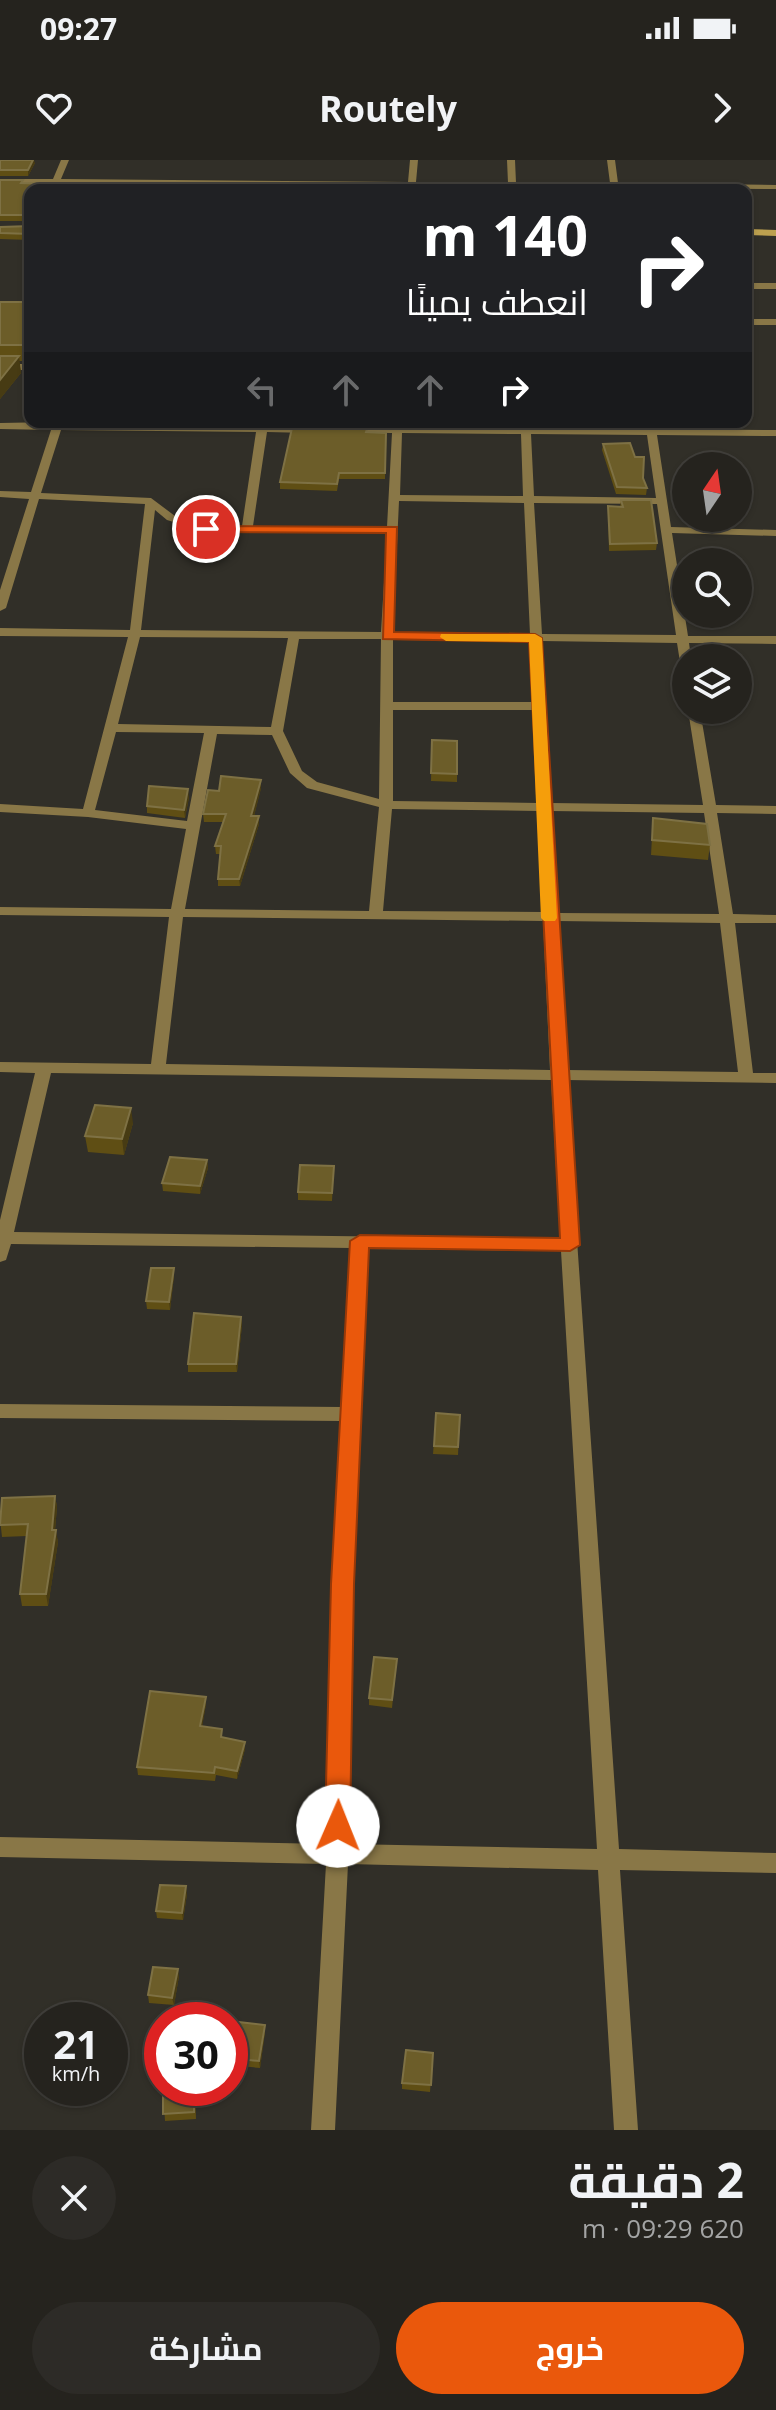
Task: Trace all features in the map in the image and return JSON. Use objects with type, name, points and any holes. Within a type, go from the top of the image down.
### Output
[{"type":"main road","points":[[752,232],[776,233]]},
{"type":"street","points":[[56,182],[65,160]]},
{"type":"street","points":[[412,184],[414,160]]},
{"type":"street","points":[[511,160],[512,184]]},
{"type":"street","points":[[611,160],[614,184]]},
{"type":"street","points":[[0,181],[92,184]]},
{"type":"street","points":[[752,188],[776,187]]},
{"type":"street","points":[[752,286],[776,286]]},
{"type":"street","points":[[752,322],[776,322]]},
{"type":"street","points":[[0,367],[24,367]]},
{"type":"street","points":[[0,426],[24,425]]},
{"type":"street","points":[[0,608],[56,428]]},
{"type":"street","points":[[247,531],[262,428]]},
{"type":"street","points":[[292,428],[322,430]]},
{"type":"street","points":[[337,430],[368,428]]},
{"type":"street","points":[[376,914],[386,805],[389,706],[387,636],[398,428]]},
{"type":"street","points":[[526,428],[558,1073],[626,2130]]},
{"type":"street","points":[[650,428],[683,644]]},
{"type":"street","points":[[743,428],[776,433]]},
{"type":"street","points":[[0,494],[151,501],[171,518],[206,529],[392,530]]},
{"type":"street","points":[[393,498],[663,501]]},
{"type":"street","points":[[88,813],[135,634],[151,501]]},
{"type":"street","points":[[667,530],[776,533]]},
{"type":"street","points":[[0,632],[776,640]]},
{"type":"street","points":[[294,636],[277,731],[296,773],[312,785],[386,805],[776,810]]},
{"type":"street","points":[[389,706],[539,706]]},
{"type":"street","points":[[696,724],[727,918],[746,1077]]},
{"type":"street","points":[[112,728],[277,731]]},
{"type":"street","points":[[158,1068],[177,912],[211,730]]},
{"type":"street","points":[[0,808],[88,813],[194,826]]},
{"type":"street","points":[[0,911],[776,919]]},
{"type":"street","points":[[0,1067],[776,1078]]},
{"type":"street","points":[[0,1256],[44,1068]]},
{"type":"street","points":[[2,1238],[570,1245]]},
{"type":"street","points":[[323,2130],[337,1856],[342,1584],[360,1241]]},
{"type":"street","points":[[0,1411],[351,1414]]},
{"type":"street","points":[[0,1847],[776,1863]]},
{"type":"building","points":[[0,160],[33,160],[28,170],[0,170]]},
{"type":"building","points":[[0,180],[52,184],[24,184],[24,215],[0,215]]},
{"type":"building","points":[[24,226],[24,234],[0,233],[0,227]]},
{"type":"building","points":[[0,302],[24,302],[24,345],[0,345]]},
{"type":"building","points":[[0,356],[19,356],[0,380]]},
{"type":"building","points":[[292,428],[367,429],[366,432],[386,433],[385,473],[339,473],[337,484],[280,482]]},
{"type":"building","points":[[630,443],[635,457],[644,457],[643,478],[647,488],[617,487],[603,444]]},
{"type":"building","points":[[621,500],[651,500],[657,543],[610,544],[608,506],[623,507]]},
{"type":"building","points":[[432,740],[457,741],[457,774],[431,773]]},
{"type":"building","points":[[221,776],[261,780],[251,816],[259,816],[239,879],[218,879],[221,846],[215,846],[226,814],[203,814],[208,790],[219,791]]},
{"type":"building","points":[[149,786],[188,789],[184,810],[147,806]]},
{"type":"building","points":[[653,818],[707,824],[710,845],[652,840]]},
{"type":"building","points":[[95,1105],[131,1108],[122,1139],[85,1136]]},
{"type":"building","points":[[170,1157],[207,1160],[200,1186],[162,1183]]},
{"type":"building","points":[[300,1165],[334,1166],[332,1193],[298,1192]]},
{"type":"building","points":[[151,1268],[174,1268],[169,1302],[146,1301]]},
{"type":"building","points":[[194,1313],[241,1317],[236,1364],[188,1364]]},
{"type":"building","points":[[436,1413],[460,1415],[458,1447],[434,1446]]},
{"type":"building","points":[[55,1496],[52,1530],[56,1530],[46,1594],[20,1594],[28,1524],[0,1525],[2,1498]]},
{"type":"building","points":[[374,1657],[397,1659],[392,1700],[369,1698]]},
{"type":"building","points":[[150,1691],[206,1697],[200,1726],[222,1729],[221,1737],[245,1742],[237,1771],[215,1767],[214,1773],[137,1767]]},
{"type":"building","points":[[160,1885],[186,1886],[182,1913],[156,1911]]},
{"type":"building","points":[[153,1967],[178,1969],[172,1998],[148,1995]]},
{"type":"building","points":[[248,2023],[265,2025],[259,2061],[248,2060]]},
{"type":"building","points":[[406,2050],[433,2053],[431,2085],[402,2083]]},
{"type":"building","points":[[163,2106],[194,2106],[194,2112],[163,2114]]},
{"type":"slow traffic","points":[[446,637],[535,638],[549,918]]},
{"type":"route","points":[[206,529],[392,530],[387,636],[535,638],[570,1245],[360,1241],[342,1584],[338,1826]]}]
